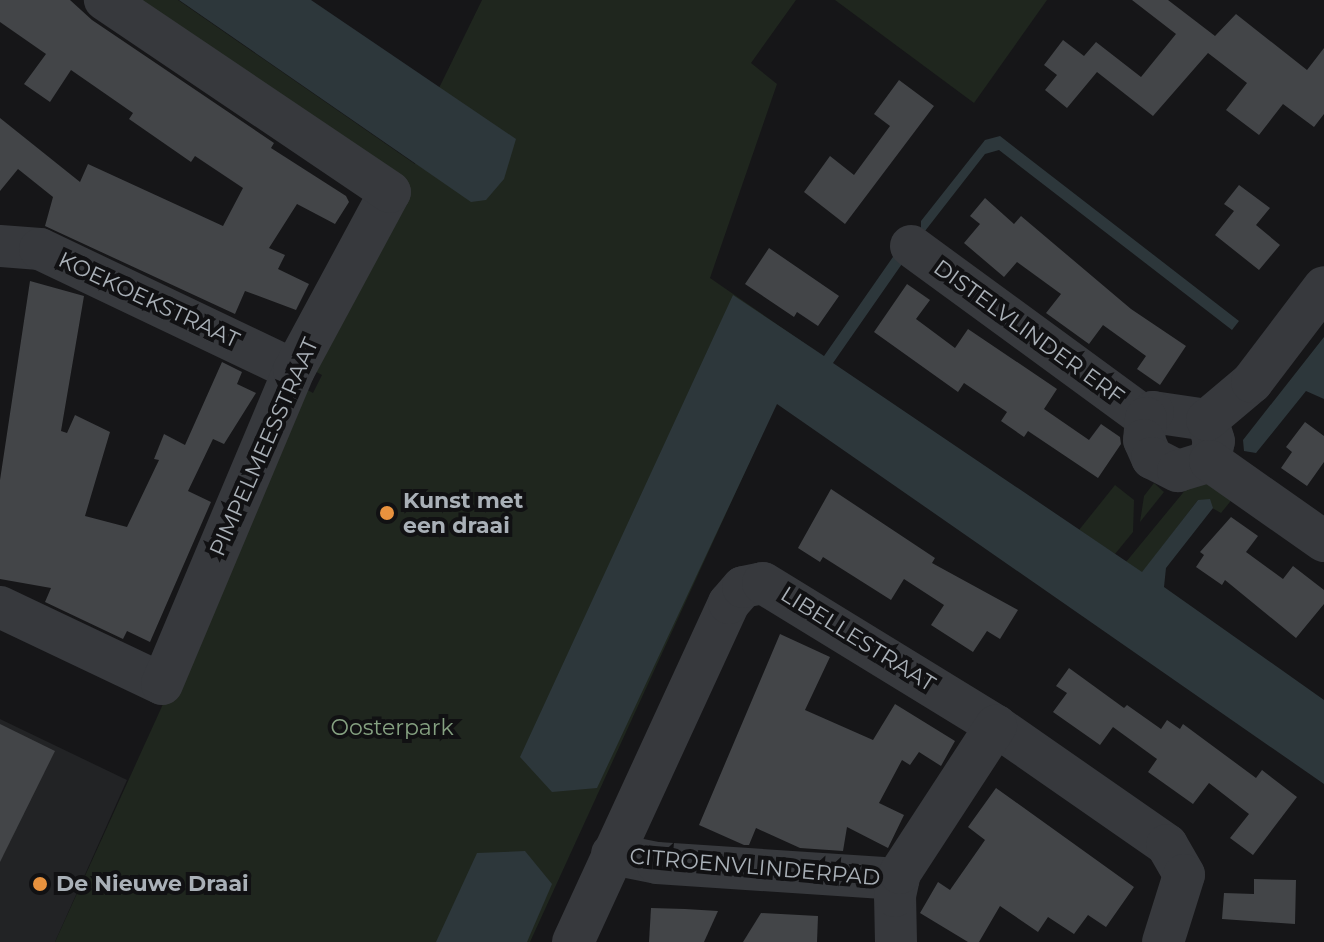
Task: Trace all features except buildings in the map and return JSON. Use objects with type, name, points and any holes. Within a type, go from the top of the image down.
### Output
[{"type":"street","name":"PIMPELMEESSTRAAT","points":[[0,607],[162,684],[294,370],[390,192],[105,0]]},
{"type":"street","name":"KOEKOEKSTRAAT","points":[[0,246],[40,249],[294,370]]},
{"type":"street","name":"DISTELVLINDER ERF","points":[[911,246],[1146,418]]},
{"type":"street","points":[[1186,476],[1214,441],[1207,420],[1252,382],[1324,287]]},
{"type":"street","name":"DISTELVLINDER ERF","points":[[1146,418],[1162,411],[1207,420]]},
{"type":"street","name":"DISTELVLINDER ERF","points":[[1146,418],[1144,440],[1160,467],[1186,476],[1324,541]]},
{"type":"street","name":"LIBELLESTRAAT","points":[[573,942],[729,603],[752,583],[773,585],[996,726],[1156,836],[1178,858],[1182,892],[1163,942]]},
{"type":"street","points":[[896,942],[898,879],[996,726]]},
{"type":"street","name":"CITROENVLINDERPAD","points":[[612,854],[657,863],[898,879]]},
{"type":"shaded area","points":[[179,0],[311,0],[516,139],[504,179],[486,200],[471,202]]},
{"type":"shaded area","points":[[1000,136],[1239,321],[1232,330],[999,150],[985,154],[925,231],[921,228],[921,221],[985,140]]},
{"type":"shaded area","points":[[895,254],[904,261],[833,363],[1142,572],[1198,500],[1210,499],[1213,508],[1166,568],[1164,587],[1324,700],[1324,784],[777,404],[597,788],[552,792],[520,757],[733,295],[824,356]]},
{"type":"shaded area","points":[[1324,337],[1324,399],[1306,391],[1256,453],[1244,451],[1243,440]]},
{"type":"shaded area","name":"De Nieuwe Draai","points":[[0,719],[127,780],[55,942],[0,942]]},
{"type":"shaded area","points":[[525,851],[552,884],[527,942],[436,942],[477,853]]},
{"type":"green space","name":"Oosterpark","points":[[134,0],[178,0],[415,164],[439,88],[482,0],[796,0],[751,63],[777,84],[710,278],[804,343],[530,942],[55,942],[306,389],[313,393],[322,375],[313,370],[404,186]]},
{"type":"green space","points":[[835,0],[1047,0],[974,103]]},
{"type":"green space","points":[[1196,477],[1238,492],[1221,513],[1198,500],[1142,573],[1126,562]]},
{"type":"green space","points":[[1154,483],[1164,492],[1140,522],[1144,496]]},
{"type":"green space","points":[[1115,485],[1134,500],[1133,532],[1115,554],[1079,530]]},
{"type":"place","name":"Kunst met een draai","points":[[387,513]]},
{"type":"place","name":"De Nieuwe Draai","points":[[40,884]]}]
